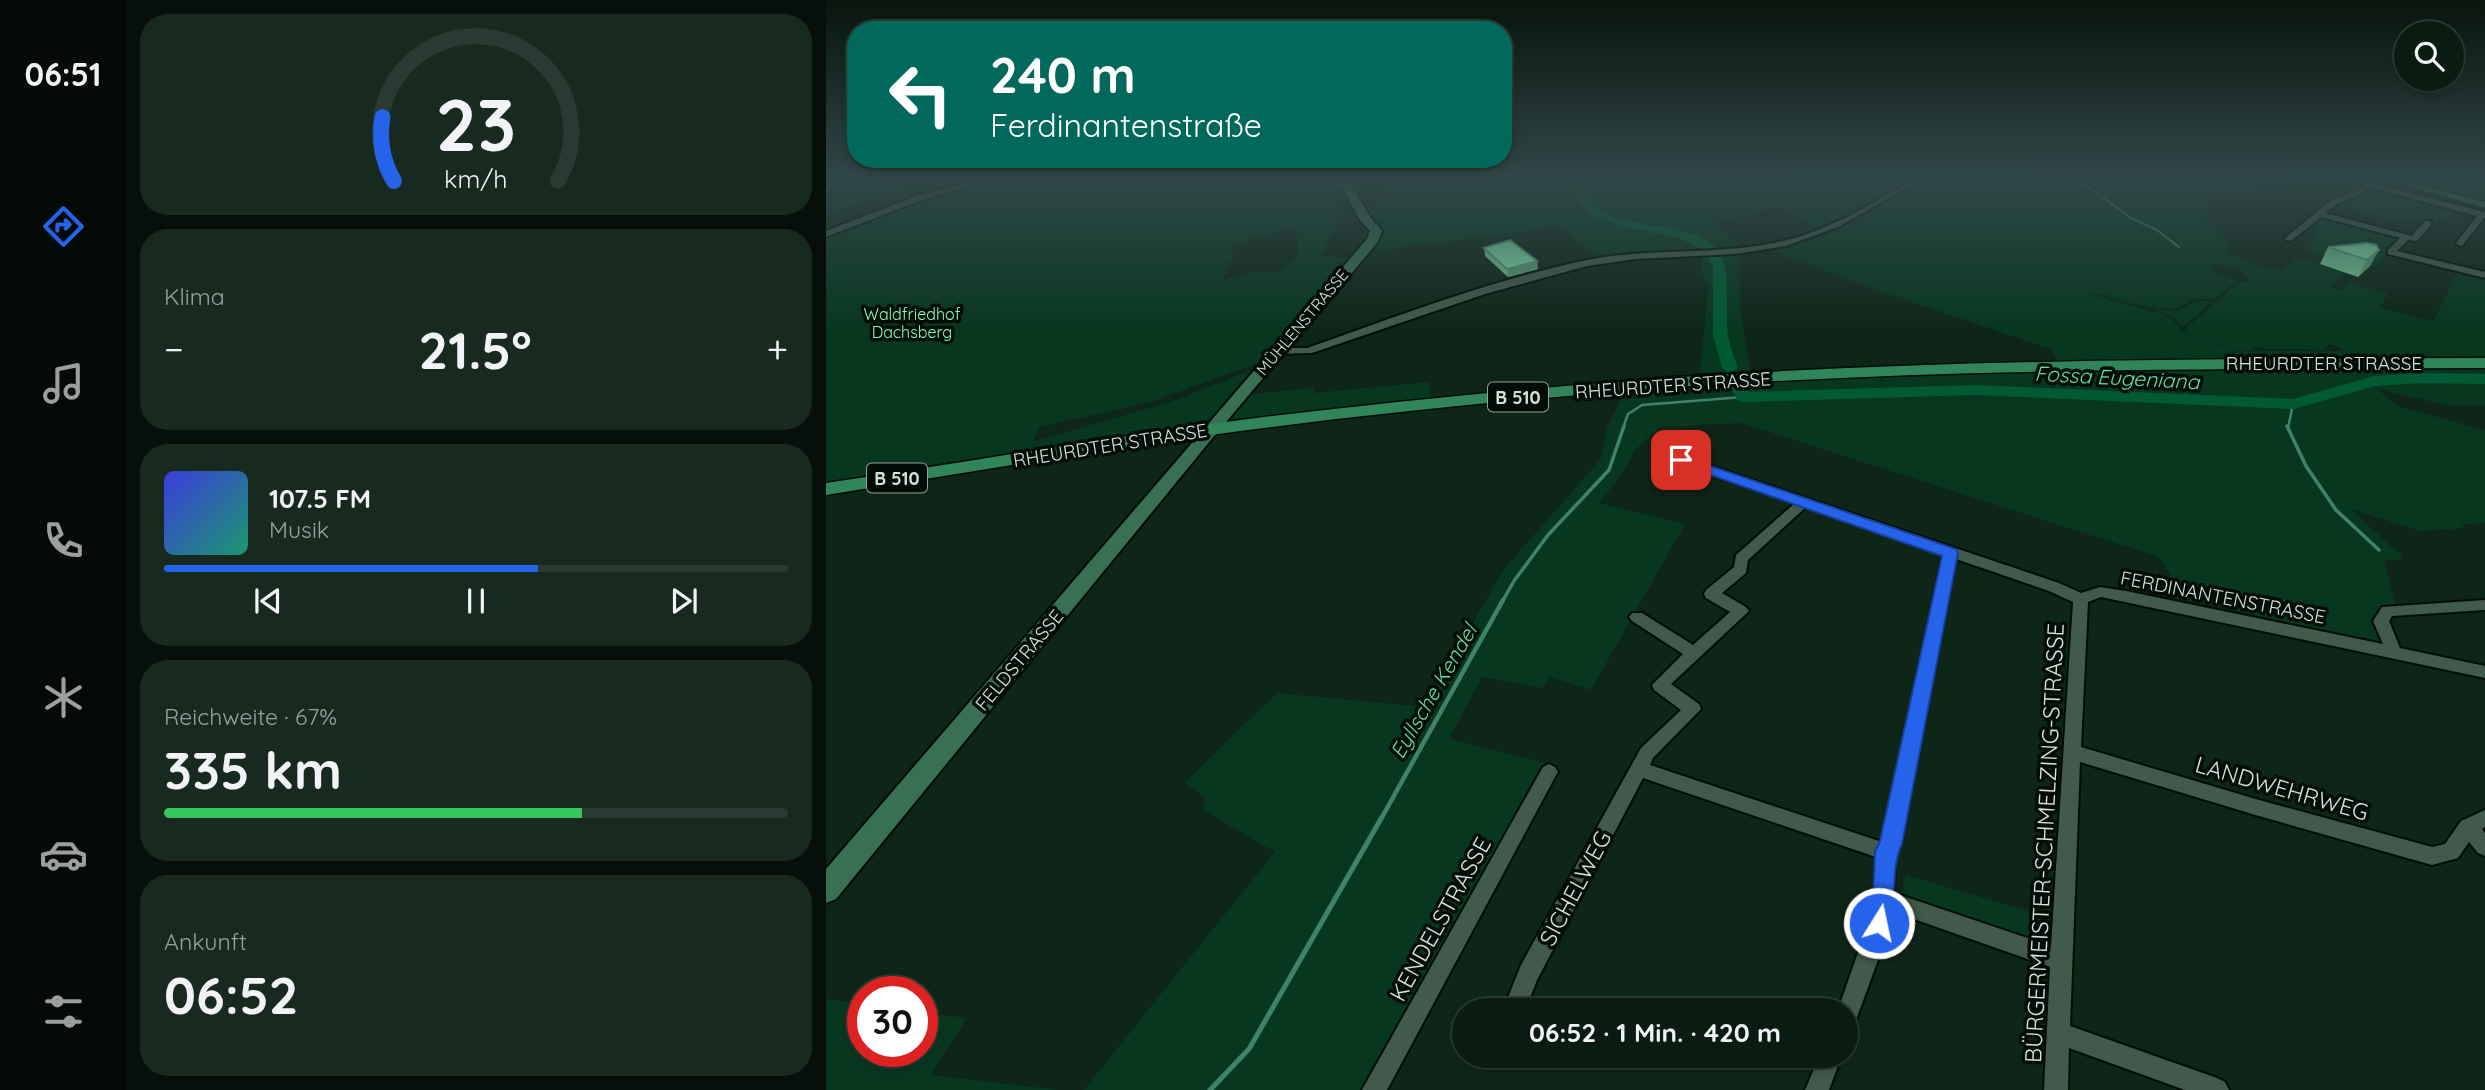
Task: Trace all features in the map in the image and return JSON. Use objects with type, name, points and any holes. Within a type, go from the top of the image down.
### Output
[{"type":"main road","name":"RHEURDTER STRASSE","points":[[826,489],[1212,430],[1378,410],[1631,386],[1871,372],[2138,364],[2485,363]]},
{"type":"street","name":"MÜHLENSTRASSE","points":[[1212,430],[1376,236],[1374,228]]},
{"type":"street","points":[[1277,351],[1308,351],[1507,285],[1590,262],[1744,250],[1795,241],[1827,228]]},
{"type":"street","points":[[2288,239],[2302,228]]},
{"type":"street","points":[[2371,228],[2414,239],[2424,228]]},
{"type":"street","points":[[2460,243],[2472,228]]},
{"type":"street","points":[[2406,237],[2392,252],[2485,275]]},
{"type":"street","name":"FELDSTRASSE","points":[[826,890],[1212,430]]},
{"type":"street","points":[[1681,460],[2054,587],[2081,599]]},
{"type":"street","points":[[1637,617],[1695,654],[1741,611],[1711,594],[1741,569],[1741,558],[1802,503]]},
{"type":"street","points":[[1853,998],[1873,947],[1884,899],[1886,852],[1891,844],[1950,553]]},
{"type":"street","name":"FERDINANTENSTRASSE","points":[[2081,599],[2100,593],[2126,596],[2485,672]]},
{"type":"street","name":"BÜRGERMEISTER-SCHMELZING-STRASSE","points":[[2056,1090],[2060,960],[2081,599]]},
{"type":"street","points":[[2394,652],[2381,621],[2388,611],[2485,604]]},
{"type":"street","name":"SICHELWEG","points":[[1519,998],[1528,974],[1647,753],[1693,709],[1660,685],[1695,654]]},
{"type":"street","name":"LANDWEHRWEG","points":[[2072,752],[2432,856],[2451,852],[2468,827],[2485,818]]},
{"type":"street","points":[[1639,769],[1886,852]]},
{"type":"street","name":"KENDELSTRASSE","points":[[1374,1090],[1549,772]]},
{"type":"street","points":[[2468,827],[2485,847]]},
{"type":"street","points":[[1884,899],[2060,960]]},
{"type":"street","points":[[2058,1033],[2217,1090]]},
{"type":"street","points":[[1817,1090],[1826,1068]]},
{"type":"green space","name":"Waldfriedhof Dachsberg","points":[[845,228],[1334,228],[1320,257],[1349,257],[1261,362],[1150,402],[1040,427],[1032,442],[1171,402],[1257,368],[1240,395],[1314,388],[1313,393],[1429,382],[1431,400],[826,485],[826,235]],"holes":[[[1290,228],[1298,238],[1298,258],[1274,273],[1248,273],[1223,280],[1233,255],[1231,245]]]},
{"type":"green space","points":[[1554,228],[1364,252],[1378,242],[1380,229]]},
{"type":"green space","points":[[1562,228],[1721,228],[1744,250],[1739,250],[1740,304],[1751,378],[2062,366],[2051,349],[1878,291],[1779,253],[1779,245],[1820,231],[1815,228],[2217,228],[2228,254],[2262,267],[2282,271],[2295,260],[2303,259],[2346,271],[2331,287],[2347,291],[2343,288],[2349,282],[2388,294],[2380,307],[2433,322],[2460,266],[2485,272],[2485,356],[2242,356],[2255,369],[2485,369],[2485,406],[2450,406],[2377,389],[2400,407],[2485,430],[2485,523],[2461,524],[2465,528],[2420,531],[2350,509],[2403,557],[2400,560],[2384,560],[2395,609],[2383,623],[2394,652],[2183,596],[2159,557],[1741,423],[1659,427],[1634,451],[1624,472],[1599,503],[1685,524],[1591,690],[1550,677],[1542,688],[1482,677],[1449,739],[1549,764],[1366,1090],[1084,1090],[1275,852],[1203,810],[1206,798],[1184,783],[1277,693],[1424,707],[1504,569],[1601,459],[1607,428],[1628,386],[1702,387],[1746,379],[1700,376],[1708,286],[1702,273],[1702,253],[1603,260]],"holes":[[[2210,263],[2238,268],[2250,278],[2239,282],[2184,330],[2186,333],[2236,350],[2251,350],[2255,346],[2265,349],[2323,350],[2329,344],[2348,351],[2237,351],[2184,333],[2173,320],[2161,314],[2089,294],[2107,295],[2116,300],[2149,307],[2175,309],[2195,299],[2215,299],[2236,281],[2213,271]]]},
{"type":"green space","points":[[2316,228],[2359,228],[2400,239],[2394,247],[2387,248],[2389,251],[2377,266],[2349,265],[2309,251]]},
{"type":"green space","points":[[2197,301],[2213,301],[2184,326],[2152,309],[2178,311]]},
{"type":"green space","points":[[1906,875],[2042,915],[2040,942],[1899,899]]},
{"type":"green space","points":[[826,999],[847,1002],[847,1067],[935,1067],[930,1075],[1059,1090],[826,1090]]},
{"type":"green space","points":[[938,1014],[967,1018],[938,1063]]},
{"type":"building","points":[[1510,240],[1537,261],[1507,269],[1484,248]]},
{"type":"building","points":[[2367,243],[2376,245],[2379,250],[2367,260],[2328,247]]},
{"type":"waterway","points":[[1644,228],[1679,234],[1695,239],[1709,248]]},
{"type":"waterway","points":[[2152,228],[2179,247]]},
{"type":"waterway","points":[[1714,255],[1719,268],[1720,334],[1730,368]]},
{"type":"waterway","name":"Fossa Eugeniana","points":[[1743,397],[1975,390],[2293,404],[2375,381],[2422,378],[2485,379]]},
{"type":"waterway","points":[[1739,387],[1743,397]]},
{"type":"waterway","name":"Eyllsche Kendel","points":[[1623,428],[1628,414],[1642,405],[1743,397]]},
{"type":"waterway","points":[[2288,428],[2293,404]]},
{"type":"waterway","name":"Eyllsche Kendel","points":[[1502,602],[1548,535],[1609,470],[1624,426]]},
{"type":"waterway","points":[[2287,426],[2306,466],[2336,510],[2379,550]]},
{"type":"waterway","name":"Eyllsche Kendel","points":[[1381,819],[1503,600]]},
{"type":"waterway","name":"Eyllsche Kendel","points":[[1210,1090],[1249,1049],[1382,817]]},
{"type":"route","points":[[1681,460],[1950,553],[1891,844],[1886,852],[1884,899],[1879,923]]}]
